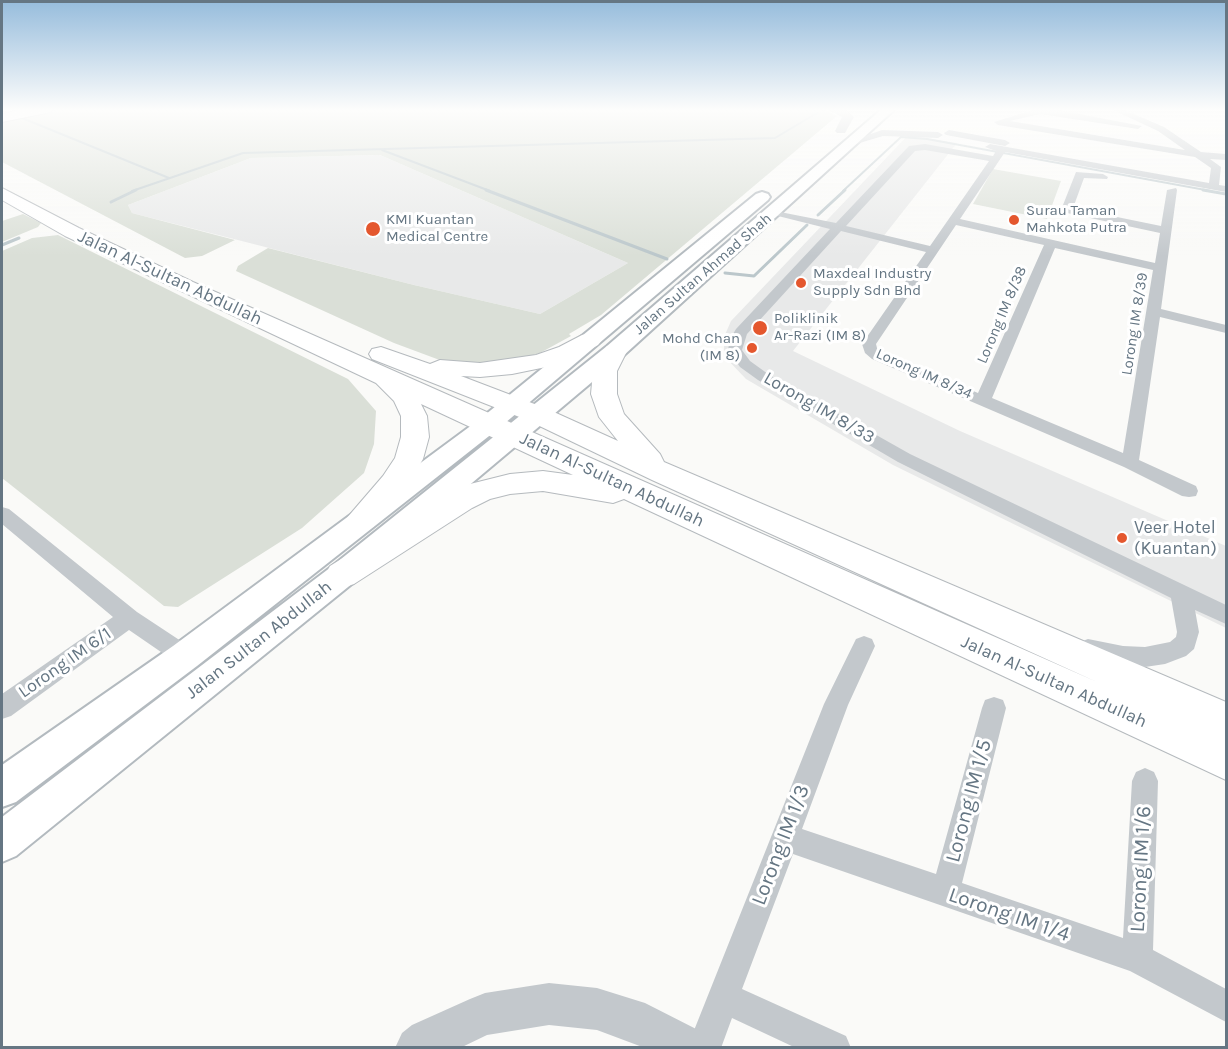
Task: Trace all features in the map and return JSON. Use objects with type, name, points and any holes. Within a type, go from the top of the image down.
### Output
[{"type":"main road","name":"Jalan Sultan Ahmad Shah","points":[[513,419],[590,340],[820,158]]},
{"type":"main road","name":"Jalan Sultan Ahmad Shah","points":[[513,419],[615,351],[774,212],[827,158]]},
{"type":"main road","name":"Jalan Al-Sultan Abdullah","points":[[2,173],[88,222],[381,365],[513,419],[740,540],[1227,760]]},
{"type":"main road","name":"Jalan Al-Sultan Abdullah","points":[[2,193],[72,232],[381,365],[513,419],[662,473],[1227,721]]},
{"type":"main road","points":[[381,365],[480,370],[512,367],[542,361],[568,352],[590,340]]},
{"type":"main road","points":[[615,351],[605,371],[604,394],[612,417],[630,441],[662,473]]},
{"type":"main road","points":[[362,519],[394,483],[409,459],[415,436],[414,416],[405,398],[391,383],[381,365]]},
{"type":"main road","name":"Jalan Sultan Abdullah","points":[[2,788],[185,656],[362,519],[513,419]]},
{"type":"main road","name":"Jalan Sultan Abdullah","points":[[2,842],[342,575],[513,419]]},
{"type":"main road","points":[[342,575],[461,500],[482,491],[510,484],[543,481],[623,494],[740,540]]},
{"type":"main road","points":[[2,855],[31,826],[122,749]]},
{"type":"street","name":"Lorong IM 8/33","points":[[903,158],[737,339],[735,350],[745,364],[763,377],[904,458],[1227,615]]},
{"type":"street","name":"Lorong IM 8/34","points":[[995,158],[869,344],[870,350],[877,356],[1189,490]]},
{"type":"street","points":[[1028,158],[1215,183],[1227,182]]},
{"type":"street","points":[[1082,158],[1215,183],[1227,189]]},
{"type":"street","points":[[1204,158],[1216,167],[1215,183]]},
{"type":"street","points":[[1166,231],[1067,210],[1080,174],[1227,201]]},
{"type":"street","name":"Lorong IM 8/39","points":[[1130,463],[1172,190]]},
{"type":"street","points":[[774,212],[933,250]]},
{"type":"street","points":[[952,221],[1160,268]]},
{"type":"street","name":"Lorong IM 8/38","points":[[983,400],[1051,243]]},
{"type":"street","points":[[1154,311],[1227,329]]},
{"type":"street","name":"Lorong IM 6/1","points":[[2,514],[125,614],[185,656]]},
{"type":"street","points":[[1039,638],[1123,656],[1145,657],[1165,654],[1178,649],[1186,642],[1188,632],[1181,594]]},
{"type":"street","name":"Lorong IM 6/1","points":[[2,693],[125,614]]},
{"type":"street","name":"Lorong IM 6/1","points":[[2,708],[125,614]]},
{"type":"street","name":"Lorong IM 1/3","points":[[704,1047],[836,704],[864,646]]},
{"type":"street","name":"Lorong IM 1/5","points":[[945,893],[994,708]]},
{"type":"street","name":"Lorong IM 1/6","points":[[1137,958],[1146,781]]},
{"type":"street","name":"Lorong IM 1/4","points":[[784,837],[1137,958],[1227,1006]]},
{"type":"street","points":[[723,997],[834,1047]]},
{"type":"street","points":[[417,1047],[427,1040],[485,1014],[549,1004],[597,1009],[645,1024],[689,1047]]},
{"type":"shaded area","points":[[2,158],[253,158],[128,205],[132,213],[235,240],[202,256],[185,258],[2,162]]},
{"type":"shaded area","name":"KMI Kuantan Medical Centre","points":[[251,158],[387,158],[628,263],[540,314],[414,285],[132,213],[128,205]]},
{"type":"shaded area","points":[[387,158],[787,158],[601,315],[569,334],[571,336],[540,353],[505,363],[481,365],[445,362],[394,343],[236,271],[238,266],[268,248],[540,314],[628,263]]},
{"type":"shaded area","points":[[886,158],[945,158],[793,351],[960,431],[1226,546],[1226,628],[893,465],[746,379],[724,356],[724,337],[731,321]]},
{"type":"shaded area","points":[[993,169],[1061,181],[1047,219],[973,204]]},
{"type":"shaded area","points":[[23,214],[41,223],[38,227],[2,242],[2,221]]},
{"type":"shaded area","points":[[58,235],[348,379],[376,411],[374,444],[364,473],[302,528],[178,607],[164,606],[2,478],[2,251],[32,238]]},
{"type":"waterway","points":[[120,158],[169,178]]},
{"type":"waterway","points":[[132,191],[229,158]]},
{"type":"waterway","points":[[403,158],[490,191]]},
{"type":"waterway","points":[[843,191],[878,158]]},
{"type":"waterway","points":[[1031,158],[1211,191]]},
{"type":"waterway","points":[[111,202],[136,190]]},
{"type":"waterway","points":[[486,190],[667,259]]},
{"type":"waterway","points":[[818,215],[845,190]]},
{"type":"waterway","points":[[1203,190],[1226,194]]},
{"type":"waterway","points":[[725,273],[754,276],[807,225]]},
{"type":"waterway","points":[[2,245],[19,238]]},
{"type":"place","name":"Surau Taman Mahkota Putra","points":[[1014,220]]},
{"type":"place","name":"KMI Kuantan Medical Centre","points":[[373,229]]},
{"type":"place","name":"Maxdeal Industry Supply Sdn Bhd","points":[[801,283]]},
{"type":"place","name":"Poliklinik Ar-Razi (IM 8)","points":[[760,328]]},
{"type":"place","name":"Mohd Chan (IM 8)","points":[[752,348]]},
{"type":"place","name":"Veer Hotel (Kuantan)","points":[[1122,538]]}]
